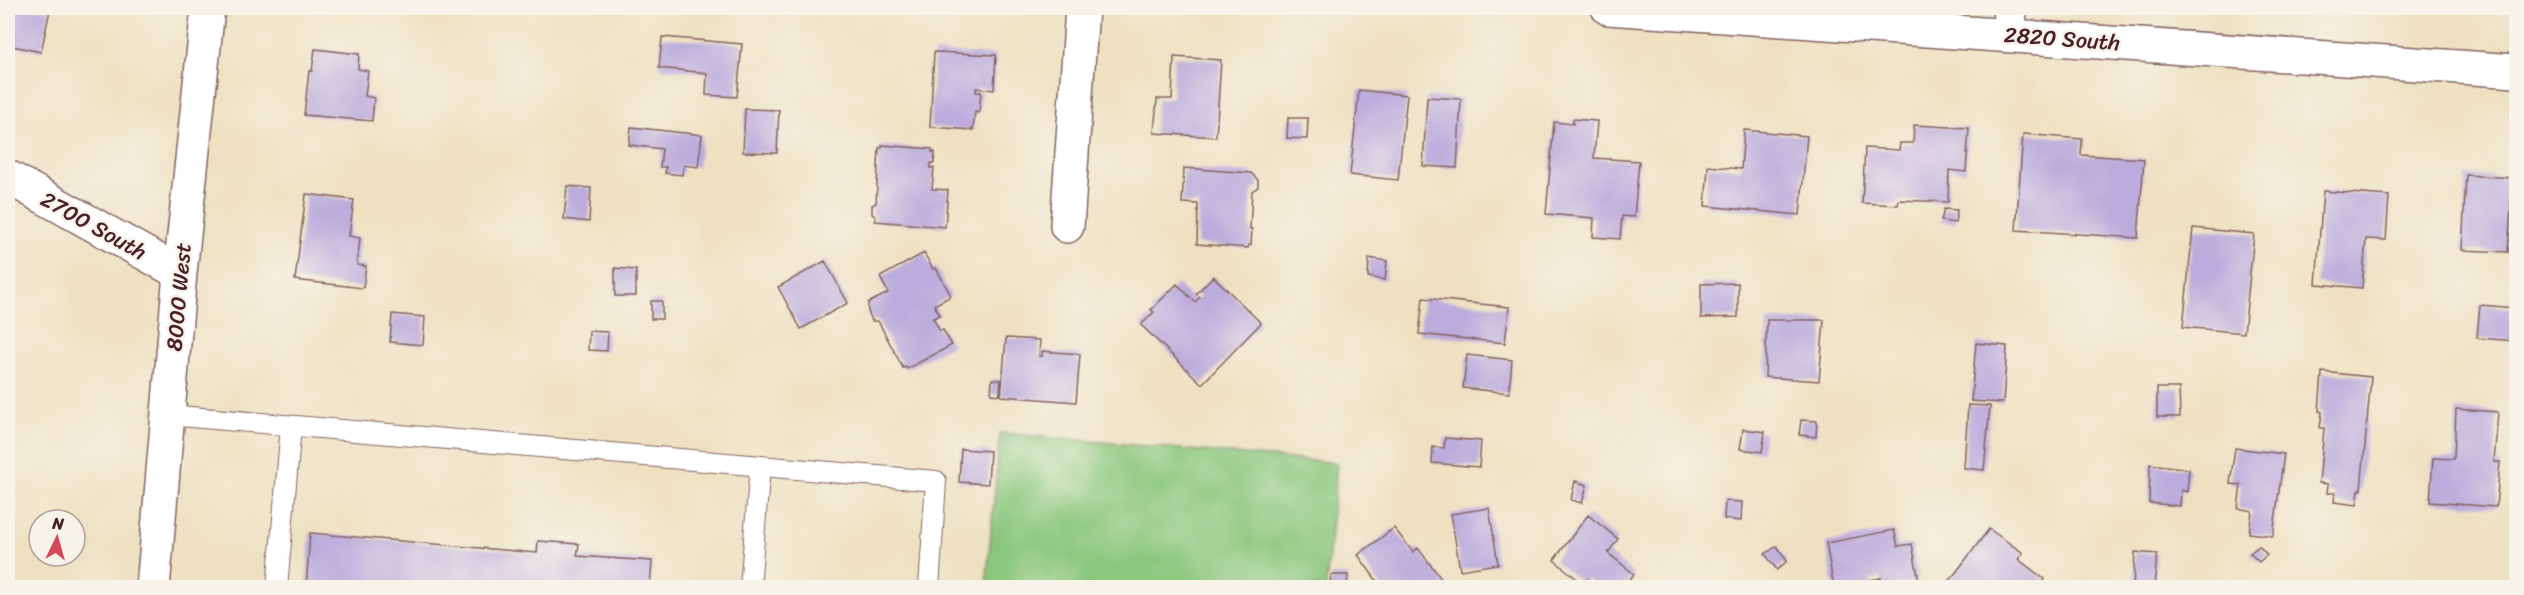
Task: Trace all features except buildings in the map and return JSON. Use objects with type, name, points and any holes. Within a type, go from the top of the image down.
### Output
[{"type":"street","name":"8000 West","points":[[153,588],[180,273],[208,8]]},
{"type":"street","points":[[1067,226],[1082,8]]},
{"type":"street","name":"2820 South","points":[[1628,8],[2009,21],[2517,71]]},
{"type":"street","name":"2700 South","points":[[8,177],[180,273]]},
{"type":"lane","points":[[168,415],[936,481],[929,588]]},
{"type":"lane","points":[[277,588],[291,426]]},
{"type":"lane","points":[[750,588],[760,466]]},
{"type":"green space","points":[[1000,433],[1337,463],[1326,587],[986,587]]}]
